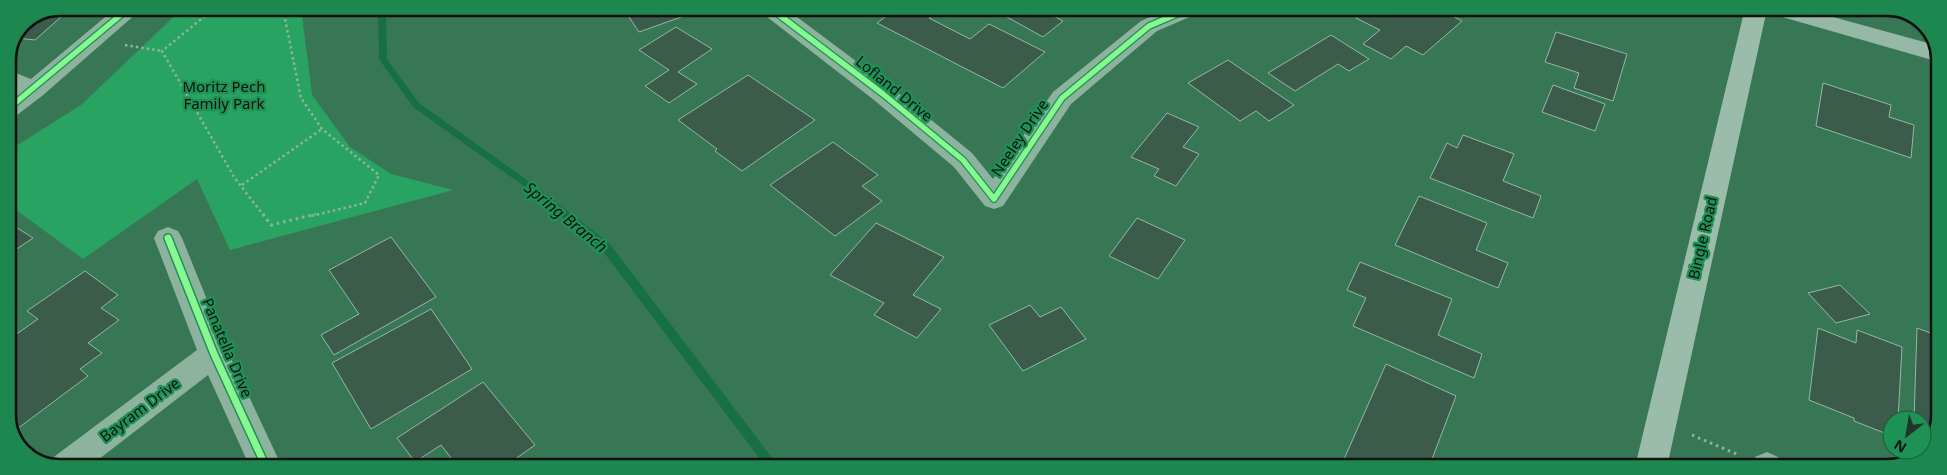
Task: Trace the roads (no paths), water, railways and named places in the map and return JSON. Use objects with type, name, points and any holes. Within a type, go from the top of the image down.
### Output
[{"type":"main road","name":"Bingle Road","points":[[1652,459],[1754,16]]},
{"type":"main road","points":[[1808,16],[1930,51]]},
{"type":"street","points":[[16,103],[120,16]]},
{"type":"street","name":"Lofland Drive","points":[[781,16],[883,94],[963,160],[994,199]]},
{"type":"street","name":"Neeley Drive","points":[[994,199],[1062,98],[1149,26],[1172,16]]},
{"type":"street","points":[[16,82],[33,90]]},
{"type":"street","name":"Panatella Drive","points":[[168,238],[214,354],[263,459]]},
{"type":"street","name":"Bayram Drive","points":[[75,459],[214,354]]},
{"type":"waterway","name":"Spring Branch","points":[[382,16],[383,59],[416,105],[531,187],[606,247],[767,459]]},
{"type":"park label","name":"Moritz Pech Family Park","points":[[224,96]]}]
